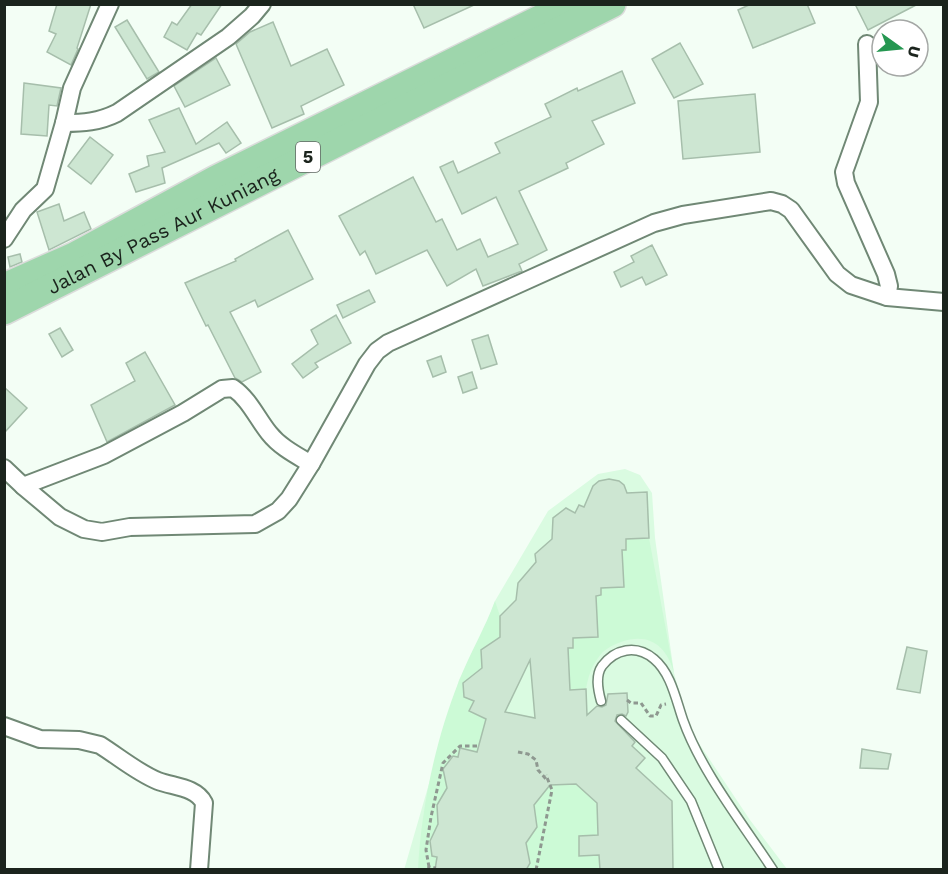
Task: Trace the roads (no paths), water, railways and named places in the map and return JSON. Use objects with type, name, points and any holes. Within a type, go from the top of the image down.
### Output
[{"type":"highway","name":"Jalan By Pass Aur Kuniang","points":[[4,311],[125,252],[205,197],[570,4]]},
{"type":"highway","name":"Jalan By Pass Aur Kuniang","points":[[4,287],[205,197],[612,4]]},
{"type":"street","points":[[4,239],[23,210],[45,189],[72,88],[110,4]]},
{"type":"street","points":[[64,123],[90,123],[105,120],[117,113],[228,37],[262,4]]},
{"type":"street","points":[[867,44],[869,102],[844,172],[846,183],[886,274],[889,286],[887,297]]},
{"type":"street","points":[[4,468],[60,517],[84,529],[102,532],[130,526],[255,524],[278,512],[289,500],[368,364],[377,351],[388,343],[654,223],[683,215],[771,201],[782,204],[790,210],[837,274],[851,285],[887,297],[944,302]]},
{"type":"street","points":[[22,486],[104,455],[183,413],[222,389],[233,388],[240,393],[268,433],[281,447],[311,464]]},
{"type":"street","points":[[4,726],[40,739],[90,741],[157,781],[201,796],[204,803],[200,870]]},
{"type":"lane","points":[[601,701],[597,686],[600,668],[613,655],[626,650],[644,651],[656,660],[666,673],[695,751],[773,870]]},
{"type":"lane","points":[[621,720],[662,758],[691,801],[719,870]]}]
